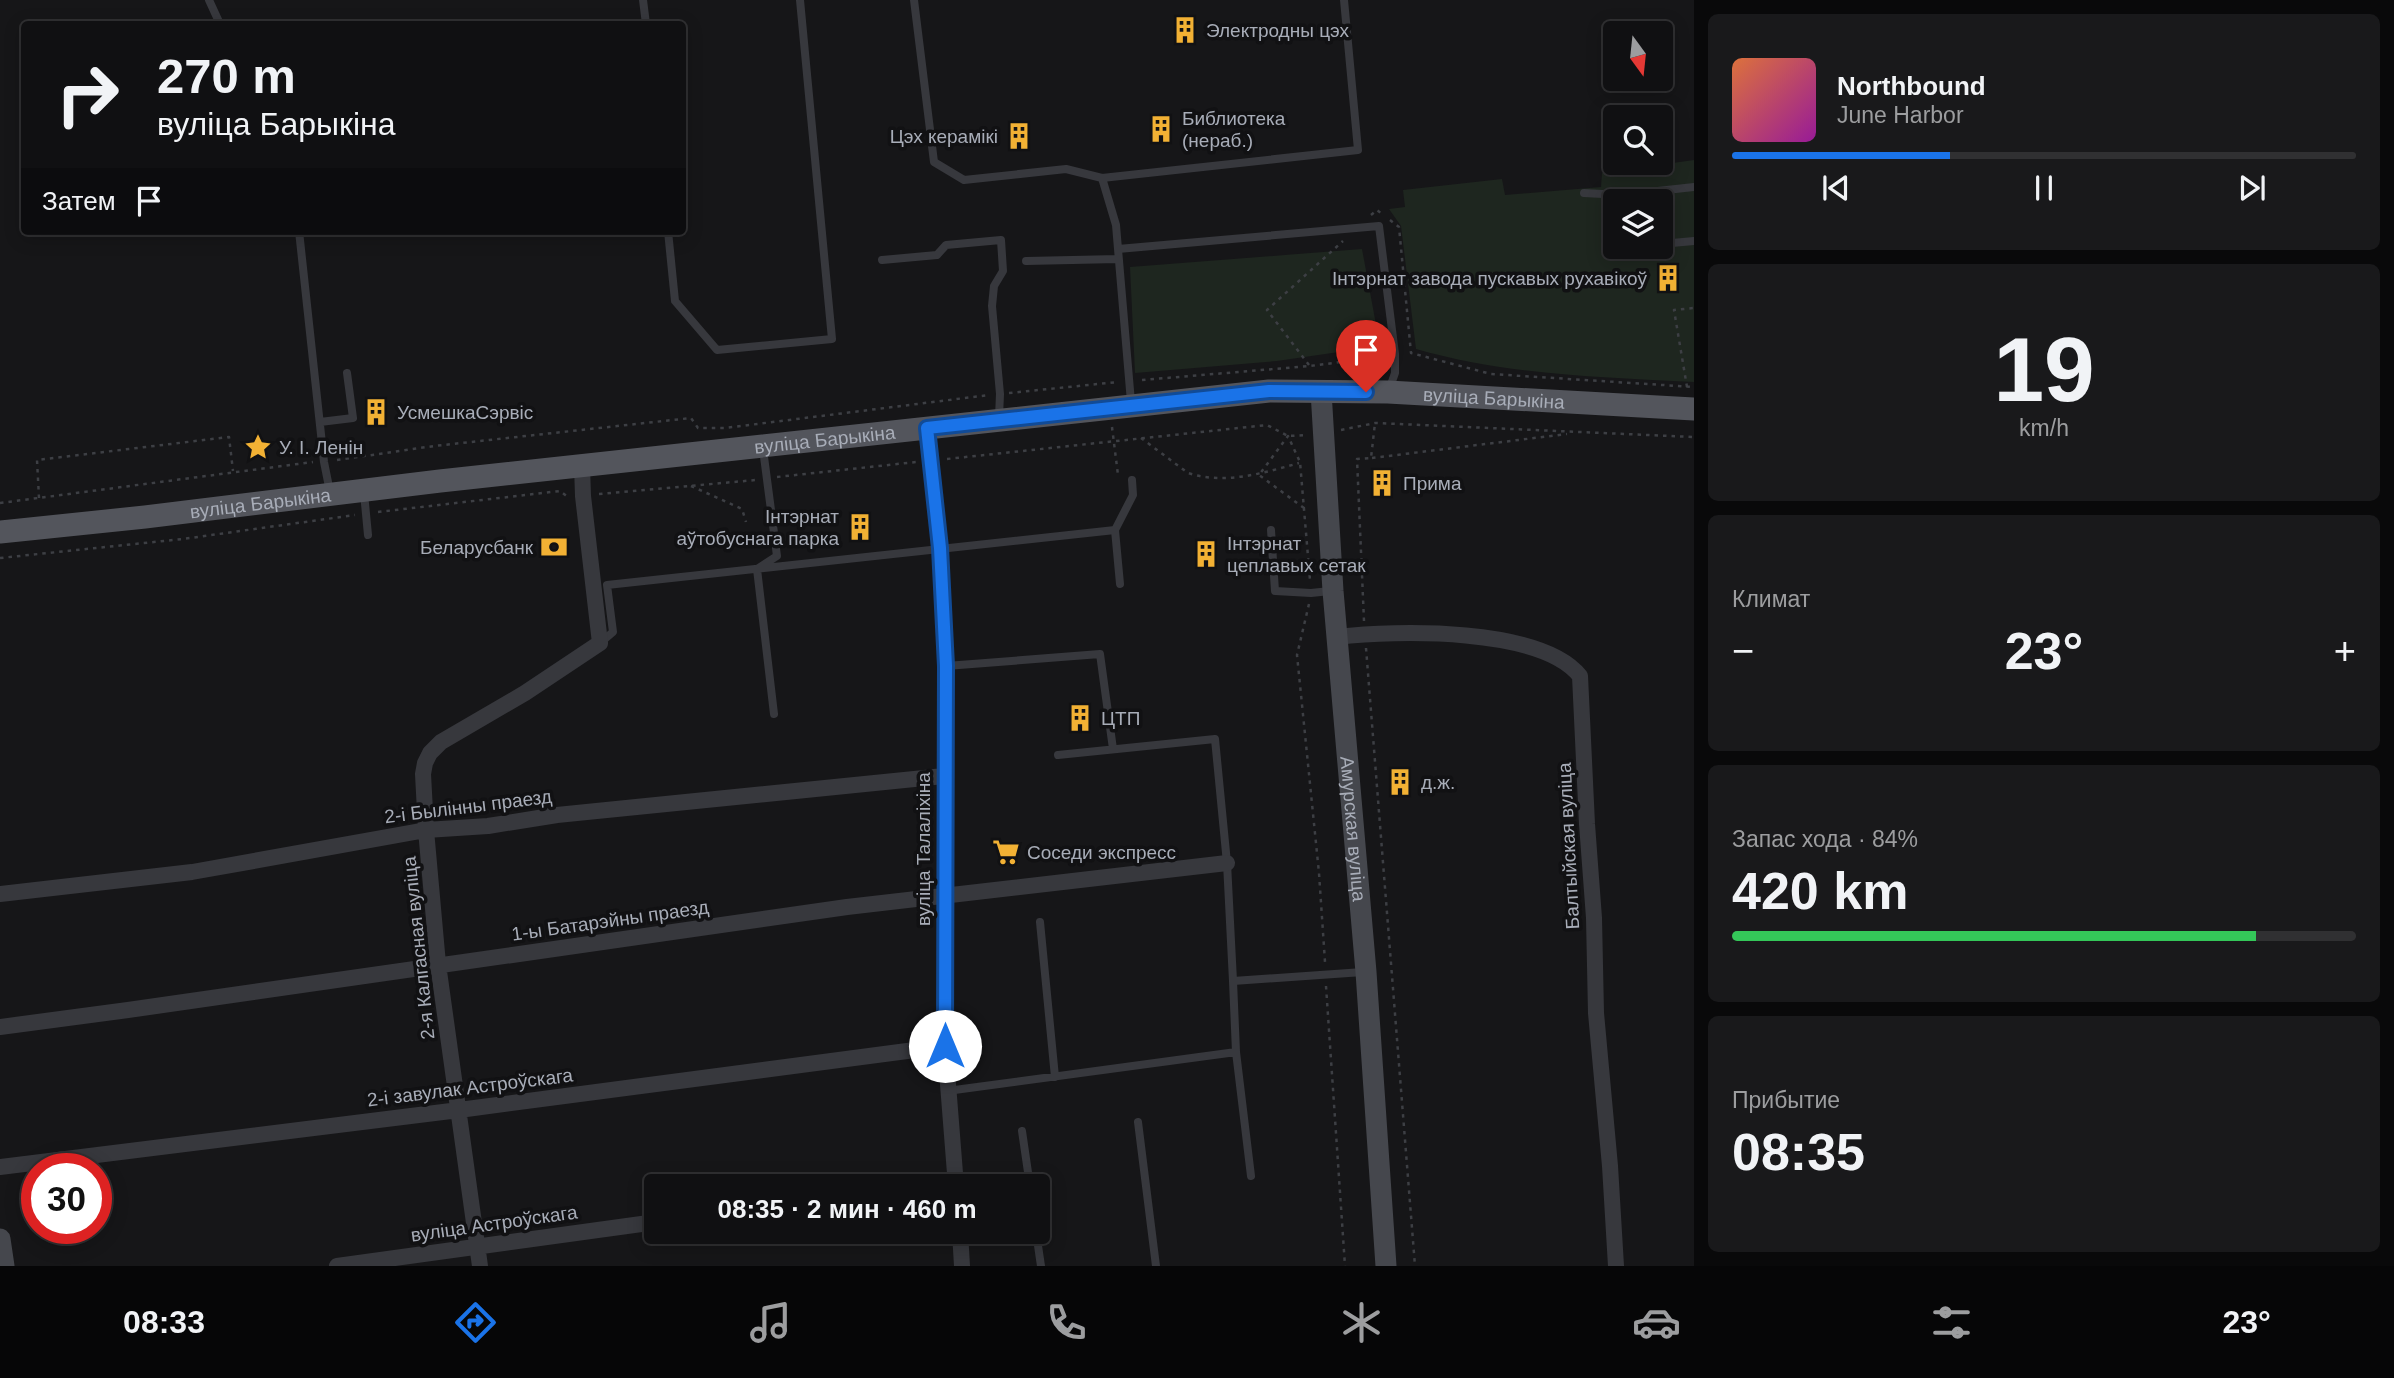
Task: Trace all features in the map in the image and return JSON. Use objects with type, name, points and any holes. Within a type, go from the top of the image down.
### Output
[{"type":"main road","name":"вуліца Барыкіна","points":[[0,532],[330,495],[365,502],[582,466],[1269,391],[1388,392],[1694,409]]},
{"type":"street","name":"Амурская вуліца","points":[[1321,391],[1333,591],[1366,972],[1387,1266]]},
{"type":"street","name":"вуліца Талаліхіна","points":[[927,428],[940,548],[946,666],[945,1046],[955,1174]]},
{"type":"street","points":[[582,466],[600,643]]},
{"type":"street","name":"Балтыйская вуліца","points":[[1337,637],[1365,634],[1447,634],[1521,643],[1572,666],[1580,676],[1594,918],[1596,1013],[1616,1266]]},
{"type":"street","name":"2-я Калгасная вуліца","points":[[480,1266],[438,964],[423,774],[430,753],[441,742],[525,693],[600,643]]},
{"type":"street","name":"2-і Былінны праезд","points":[[0,894],[192,872],[426,831],[944,776]]},
{"type":"street","name":"1-ы Батарэйны праезд","points":[[0,1027],[847,907],[944,898],[1227,863]]},
{"type":"street","name":"2-і завулак Астроўскага","points":[[0,1167],[945,1046]]},
{"type":"street","name":"вуліца Астроўскага","points":[[337,1266],[644,1224]]},
{"type":"street","points":[[0,1239],[4,1266]]},
{"type":"street","points":[[961,1244],[962,1266]]},
{"type":"lane","points":[[209,0],[219,21]]},
{"type":"lane","points":[[643,0],[646,21]]},
{"type":"lane","points":[[668,235],[675,301],[717,350],[832,340],[800,0]]},
{"type":"lane","points":[[914,0],[934,162],[964,180],[1066,169],[1102,178],[1358,150],[1344,0]]},
{"type":"lane","points":[[1102,178],[1115,225],[1118,249],[1128,381],[1121,406]]},
{"type":"lane","points":[[1673,190],[1694,187]]},
{"type":"lane","points":[[1584,193],[1603,196]]},
{"type":"lane","points":[[1118,249],[1379,226],[1395,354],[1395,373],[1388,392]]},
{"type":"lane","points":[[299,235],[324,462],[330,495]]},
{"type":"lane","points":[[882,260],[937,255],[946,244],[1001,240],[1003,271],[994,286],[992,306],[1000,394],[999,420]]},
{"type":"lane","points":[[1673,243],[1694,241]]},
{"type":"lane","points":[[1026,261],[1118,259]]},
{"type":"lane","points":[[320,422],[353,418],[347,373]]},
{"type":"lane","points":[[757,569],[777,556],[763,446]]},
{"type":"lane","points":[[1120,584],[1115,530],[1133,495],[1132,480]]},
{"type":"lane","points":[[365,502],[368,536]]},
{"type":"lane","points":[[600,643],[613,632],[607,585],[1115,530]]},
{"type":"lane","points":[[1271,530],[1275,592],[1333,591]]},
{"type":"lane","points":[[757,569],[774,714]]},
{"type":"lane","points":[[946,666],[1100,654],[1113,749]]},
{"type":"lane","points":[[1058,755],[1215,739],[1227,863],[1236,1052],[1251,1176]]},
{"type":"lane","points":[[1040,922],[1055,1077]]},
{"type":"lane","points":[[1233,981],[1366,972]]},
{"type":"lane","points":[[947,1091],[1236,1052]]},
{"type":"lane","points":[[1138,1122],[1156,1266]]},
{"type":"lane","points":[[1022,1131],[1028,1174]]},
{"type":"lane","points":[[1038,1244],[1041,1266]]},
{"type":"path","points":[[1310,366],[1267,310],[1377,210],[1399,227],[1411,353],[1492,374],[1694,387]]},
{"type":"path","points":[[1687,387],[1674,310],[1694,308]]},
{"type":"path","points":[[0,503],[447,444],[691,418],[698,428],[725,428],[1000,394],[1372,358]]},
{"type":"path","points":[[1118,475],[1114,441],[1121,406]]},
{"type":"path","points":[[1371,458],[1375,423]]},
{"type":"path","points":[[0,558],[222,534],[365,502],[561,491],[568,497],[583,496],[1267,425],[1288,436],[1323,433],[1375,423],[1694,437]]},
{"type":"path","points":[[1415,1266],[1365,634],[1357,459],[1577,433]]},
{"type":"path","points":[[1288,436],[1300,463],[1311,593],[1297,655],[1319,873],[1345,1266]]},
{"type":"path","points":[[1259,475],[1288,436]]},
{"type":"path","points":[[39,498],[37,460],[229,437],[233,472]]},
{"type":"path","points":[[1141,438],[1188,473],[1223,477],[1259,475],[1300,463]]},
{"type":"path","points":[[1259,475],[1304,508]]},
{"type":"path","points":[[691,486],[742,509],[746,522]]},
{"type":"shaded area","points":[[1694,160],[1694,382],[1519,370],[1416,349],[1401,226],[1389,209],[1405,207],[1403,190],[1502,179],[1505,195],[1601,187],[1602,173],[1673,175],[1673,163]]},
{"type":"shaded area","points":[[1362,249],[1380,346],[1277,361],[1135,373],[1130,267]]},
{"type":"place","name":"Электродны цэх","points":[[1185,30]]},
{"type":"place","name":"Библиотека (нераб.)","points":[[1161,129]]},
{"type":"place","name":"Цэх керамікі","points":[[1019,136]]},
{"type":"place","name":"Інтэрнат завода пускавых рухавікоў","points":[[1668,278]]},
{"type":"place","name":"УсмешкаСэрвіс","points":[[376,412]]},
{"type":"place","name":"У. І. Ленін","points":[[258,447]]},
{"type":"place","name":"Прима","points":[[1382,483]]},
{"type":"place","name":"Інтэрнат аўтобуснага парка","points":[[860,527]]},
{"type":"place","name":"Беларусбанк","points":[[554,547]]},
{"type":"place","name":"Інтэрнат цеплавых сетак","points":[[1206,554]]},
{"type":"place","name":"ЦТП","points":[[1080,718]]},
{"type":"place","name":"д.ж.","points":[[1400,782]]},
{"type":"place","name":"Соседи экспресс","points":[[1006,852]]},
{"type":"route","points":[[945,1046],[946,666],[940,548],[927,428],[1269,391],[1366,392]]}]
